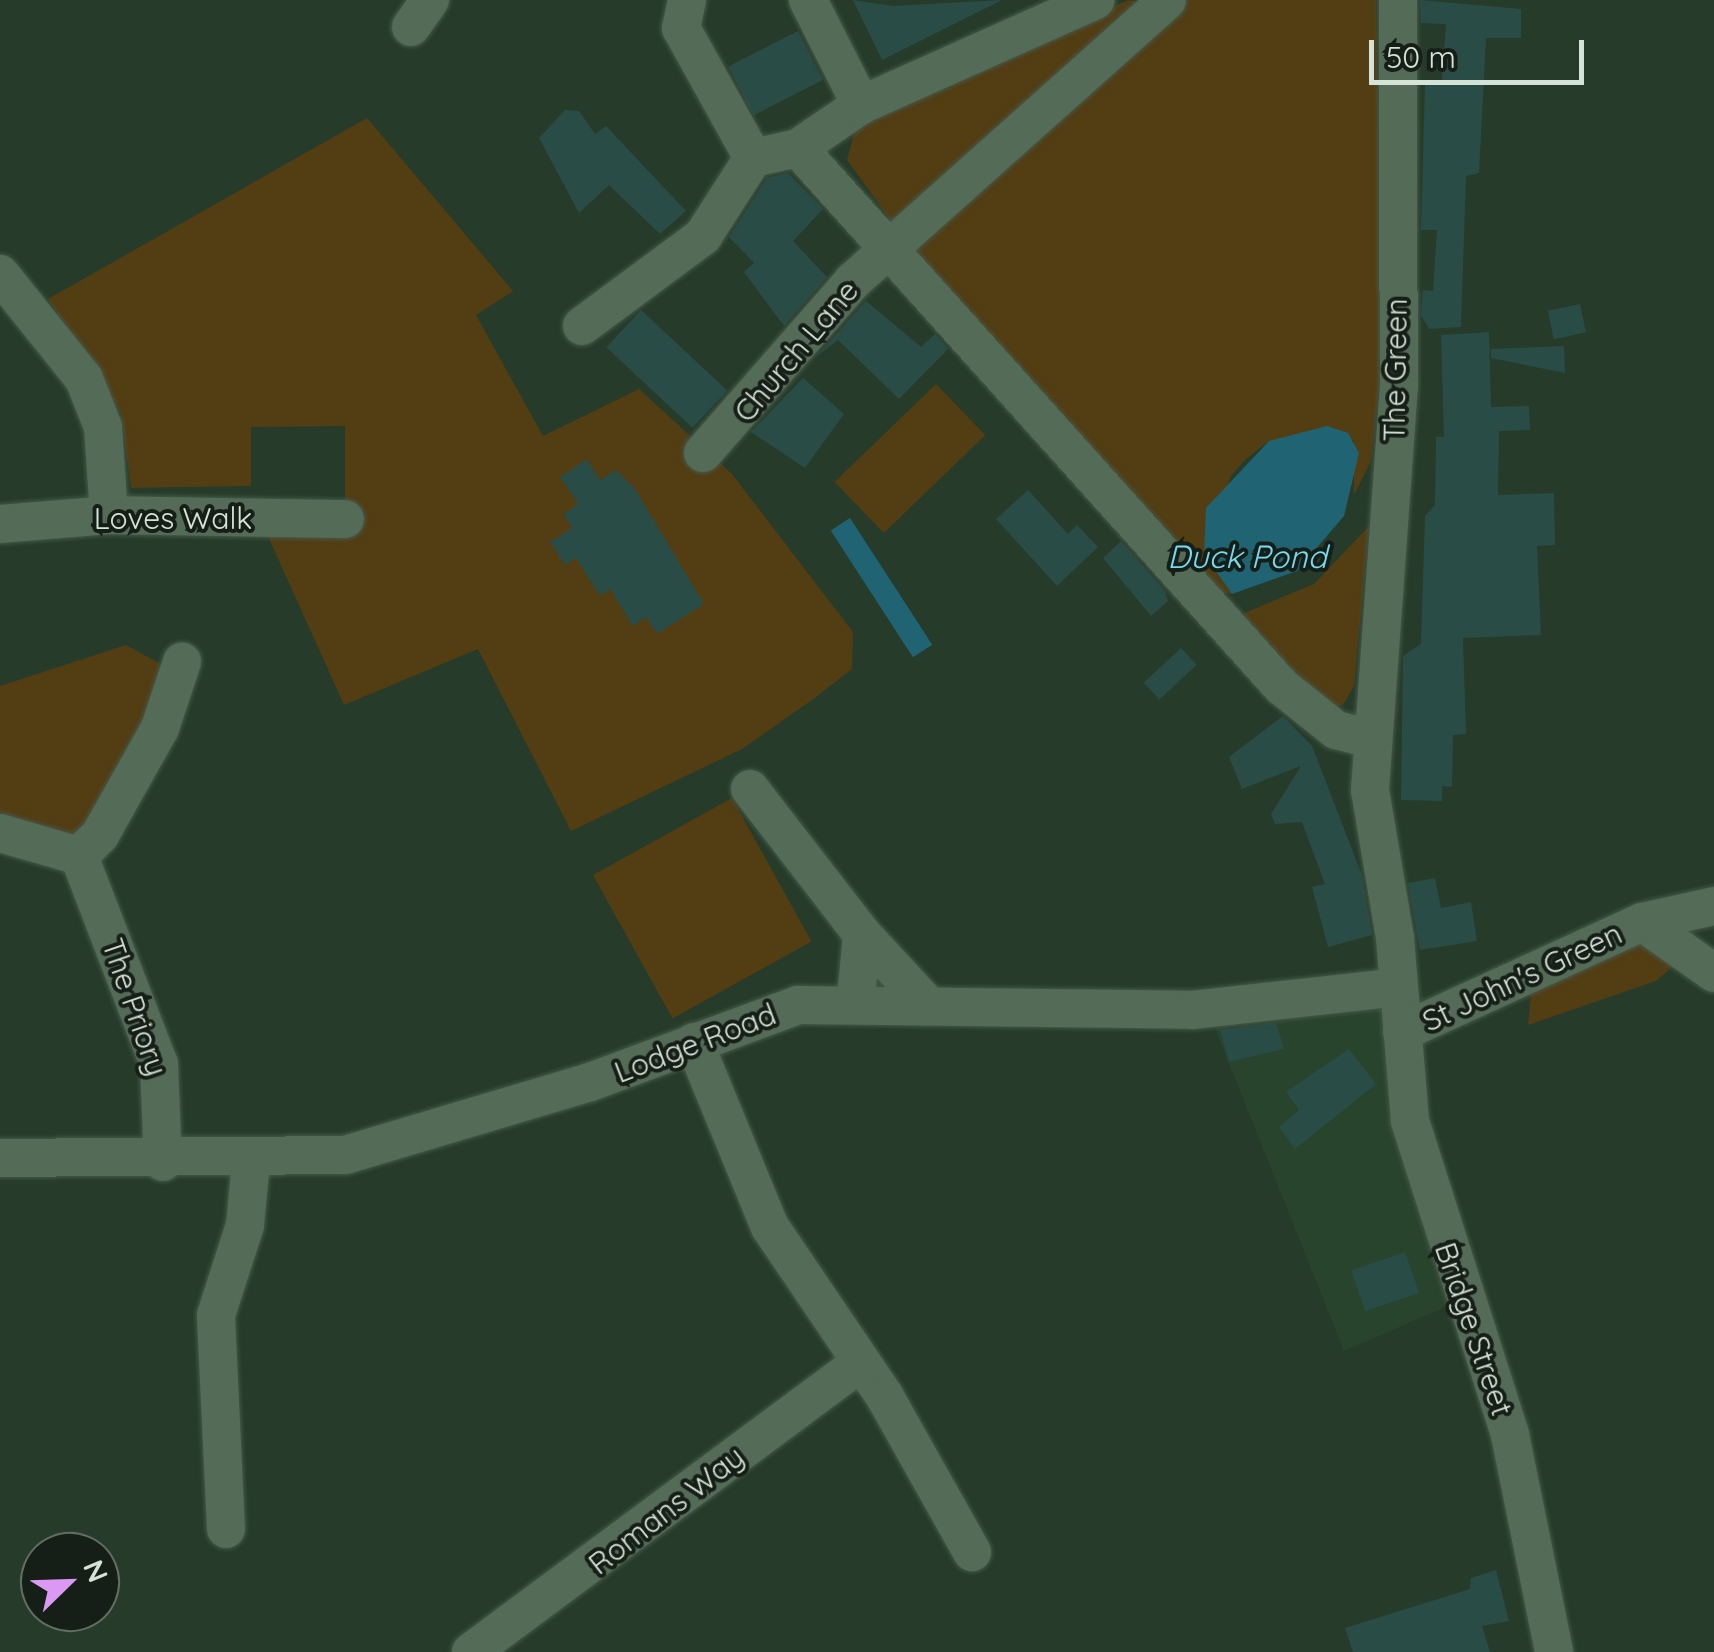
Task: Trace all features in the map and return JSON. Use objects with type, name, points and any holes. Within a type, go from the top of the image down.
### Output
[{"type":"street","points":[[688,0],[681,28],[753,158]]},
{"type":"street","points":[[808,0],[861,105]]},
{"type":"street","points":[[582,326],[702,236],[753,158],[798,148],[861,105],[1040,10],[1096,0]]},
{"type":"street","points":[[890,250],[1167,0]]},
{"type":"street","name":"The Green","points":[[1398,0],[1398,385],[1371,739],[1401,1008]]},
{"type":"street","points":[[798,148],[1281,686],[1336,730],[1371,739]]},
{"type":"street","name":"Church Lane","points":[[703,453],[829,305],[890,250]]},
{"type":"street","points":[[0,274],[84,379],[103,427],[109,515]]},
{"type":"street","name":"Loves Walk","points":[[0,524],[109,515],[346,519]]},
{"type":"street","points":[[0,833],[78,856],[132,784],[182,662]]},
{"type":"street","points":[[750,789],[862,934],[926,1003]]},
{"type":"street","name":"The Priory","points":[[78,856],[159,1064],[163,1162]]},
{"type":"street","name":"St John's Green","points":[[1401,1008],[1642,922],[1714,906]]},
{"type":"street","name":"St John's Green","points":[[1642,922],[1714,973]]},
{"type":"street","points":[[856,999],[862,934]]},
{"type":"street","name":"Lodge Road","points":[[0,1158],[251,1162],[377,1148],[798,1005],[856,999],[1192,1010],[1401,1008]]},
{"type":"street","name":"Bridge Street","points":[[1401,1008],[1418,1156],[1510,1434],[1554,1652]]},
{"type":"street","points":[[694,1042],[770,1227],[859,1364],[972,1552]]},
{"type":"street","points":[[226,1529],[216,1314],[245,1225],[251,1162]]},
{"type":"street","name":"Romans Way","points":[[472,1652],[859,1364]]},
{"type":"shaded area","points":[[1128,0],[1179,8],[1188,0],[1376,0],[1382,362],[1371,461],[1354,495],[1354,440],[1269,441],[1245,460],[1231,476],[1204,555],[1232,594],[1214,591],[922,264],[847,160],[856,127]]},
{"type":"shaded area","points":[[367,118],[513,291],[476,315],[543,436],[639,389],[732,474],[853,632],[852,669],[812,700],[742,749],[571,831],[478,649],[344,705],[266,532],[345,529],[345,426],[251,427],[251,486],[131,488],[121,414],[48,299]]},
{"type":"shaded area","points":[[936,384],[985,435],[884,533],[835,482]]},
{"type":"shaded area","points":[[1369,526],[1354,686],[1343,705],[1329,708],[1237,616],[1314,584]]},
{"type":"shaded area","points":[[126,645],[159,663],[163,684],[84,832],[64,837],[0,818],[0,686]]},
{"type":"shaded area","points":[[732,798],[812,941],[672,1019],[593,875]]},
{"type":"shaded area","points":[[1653,937],[1680,960],[1656,981],[1528,1025],[1532,985]]},
{"type":"shaded area","points":[[1387,1002],[1459,1301],[1344,1351],[1213,1023]]},
{"type":"water","name":"Duck Pond","points":[[1327,426],[1348,433],[1359,453],[1344,516],[1297,571],[1232,594],[1204,555],[1206,508],[1269,441]]},
{"type":"water","points":[[850,518],[932,645],[913,657],[831,531]]},
{"type":"building","points":[[853,0],[893,6],[1002,0],[882,60]]},
{"type":"building","points":[[1420,0],[1521,9],[1521,38],[1486,38],[1479,173],[1466,176],[1461,327],[1429,329],[1421,315],[1423,290],[1433,291],[1437,230],[1421,230],[1425,80],[1442,80],[1446,24],[1421,23]]},
{"type":"building","points":[[798,31],[823,80],[753,115],[729,66]]},
{"type":"building","points":[[565,110],[579,111],[595,134],[606,126],[686,211],[660,234],[609,185],[579,213],[539,138]]},
{"type":"building","points":[[788,173],[823,209],[793,241],[827,277],[784,326],[744,272],[754,263],[729,237],[767,178]]},
{"type":"building","points":[[866,301],[921,347],[935,334],[948,349],[899,399],[838,340],[817,356]]},
{"type":"building","points":[[1580,304],[1586,332],[1554,339],[1548,311]]},
{"type":"building","points":[[641,310],[727,390],[693,428],[606,347]]},
{"type":"building","points":[[1489,332],[1491,407],[1529,406],[1530,430],[1499,431],[1498,495],[1554,493],[1555,545],[1537,546],[1541,635],[1463,638],[1466,734],[1453,735],[1452,787],[1442,786],[1442,801],[1401,800],[1403,656],[1421,644],[1425,516],[1435,505],[1436,437],[1444,437],[1441,335]]},
{"type":"building","points":[[1564,346],[1565,373],[1491,358],[1491,349]]},
{"type":"building","points":[[803,378],[844,414],[805,468],[751,432]]},
{"type":"building","points":[[587,459],[600,480],[616,470],[635,489],[704,604],[657,634],[646,617],[633,626],[610,589],[600,596],[576,558],[565,565],[550,542],[572,528],[563,514],[578,504],[560,477]]},
{"type":"building","points":[[1028,490],[1068,534],[1077,525],[1098,547],[1057,586],[996,519]]},
{"type":"building","points":[[1121,541],[1165,591],[1168,601],[1151,616],[1103,558]]},
{"type":"building","points":[[1181,648],[1197,665],[1159,700],[1144,683]]},
{"type":"building","points":[[1283,716],[1312,746],[1362,875],[1372,935],[1328,947],[1312,887],[1325,884],[1302,822],[1275,824],[1271,814],[1301,766],[1242,789],[1229,757]]},
{"type":"building","points":[[1435,878],[1441,908],[1471,902],[1477,941],[1420,950],[1408,883]]},
{"type":"building","points":[[1276,1023],[1284,1049],[1229,1062],[1220,1030]]},
{"type":"building","points":[[1349,1049],[1376,1084],[1295,1149],[1279,1127],[1299,1110],[1286,1092]]},
{"type":"building","points":[[1405,1252],[1419,1293],[1365,1311],[1351,1271]]},
{"type":"building","points":[[1496,1570],[1509,1621],[1482,1626],[1490,1652],[1353,1652],[1345,1628],[1470,1589],[1471,1578]]}]
